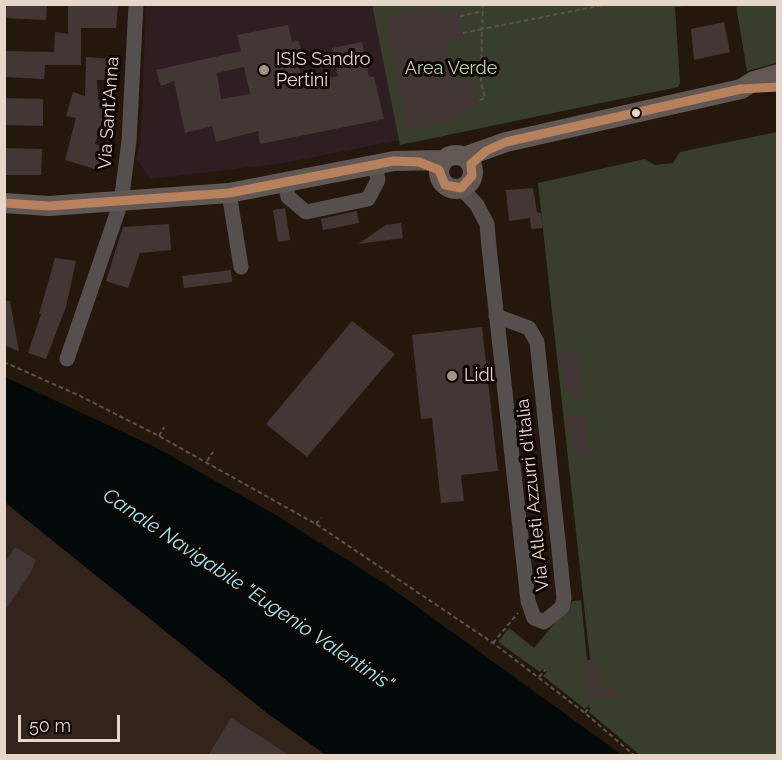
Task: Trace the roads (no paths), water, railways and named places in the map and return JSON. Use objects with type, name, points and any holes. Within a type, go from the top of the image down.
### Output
[{"type":"main road","points":[[442,165],[446,184],[467,172],[486,151],[517,140],[741,89],[777,74]]},
{"type":"main road","points":[[741,89],[756,90],[777,87]]},
{"type":"main road","points":[[4,203],[49,206],[229,194],[375,165],[419,162],[442,165],[453,155],[467,172]]},
{"type":"street","name":"Via Sant'Anna","points":[[67,359],[121,202],[129,141],[136,4]]},
{"type":"street","points":[[285,182],[288,197],[306,212],[368,199],[378,180],[375,165]]},
{"type":"street","name":"Via Atleti Azzurri d'Italia","points":[[467,172],[477,205],[488,224],[496,316],[528,601],[534,618],[544,622],[562,607],[564,598],[537,342],[529,328],[496,316]]},
{"type":"street","points":[[229,194],[241,267]]},
{"type":"water","name":"Canale Navigabile \"Eugenio Valentinis\"","points":[[5,377],[157,448],[274,514],[387,585],[622,755],[326,755],[267,713],[5,502]]},
{"type":"place","name":"ISIS Sandro Pertini","points":[[264,70]]},
{"type":"place","name":"Lidl","points":[[452,376]]},
{"type":"park label","name":"Area Verde","points":[[451,69]]}]
